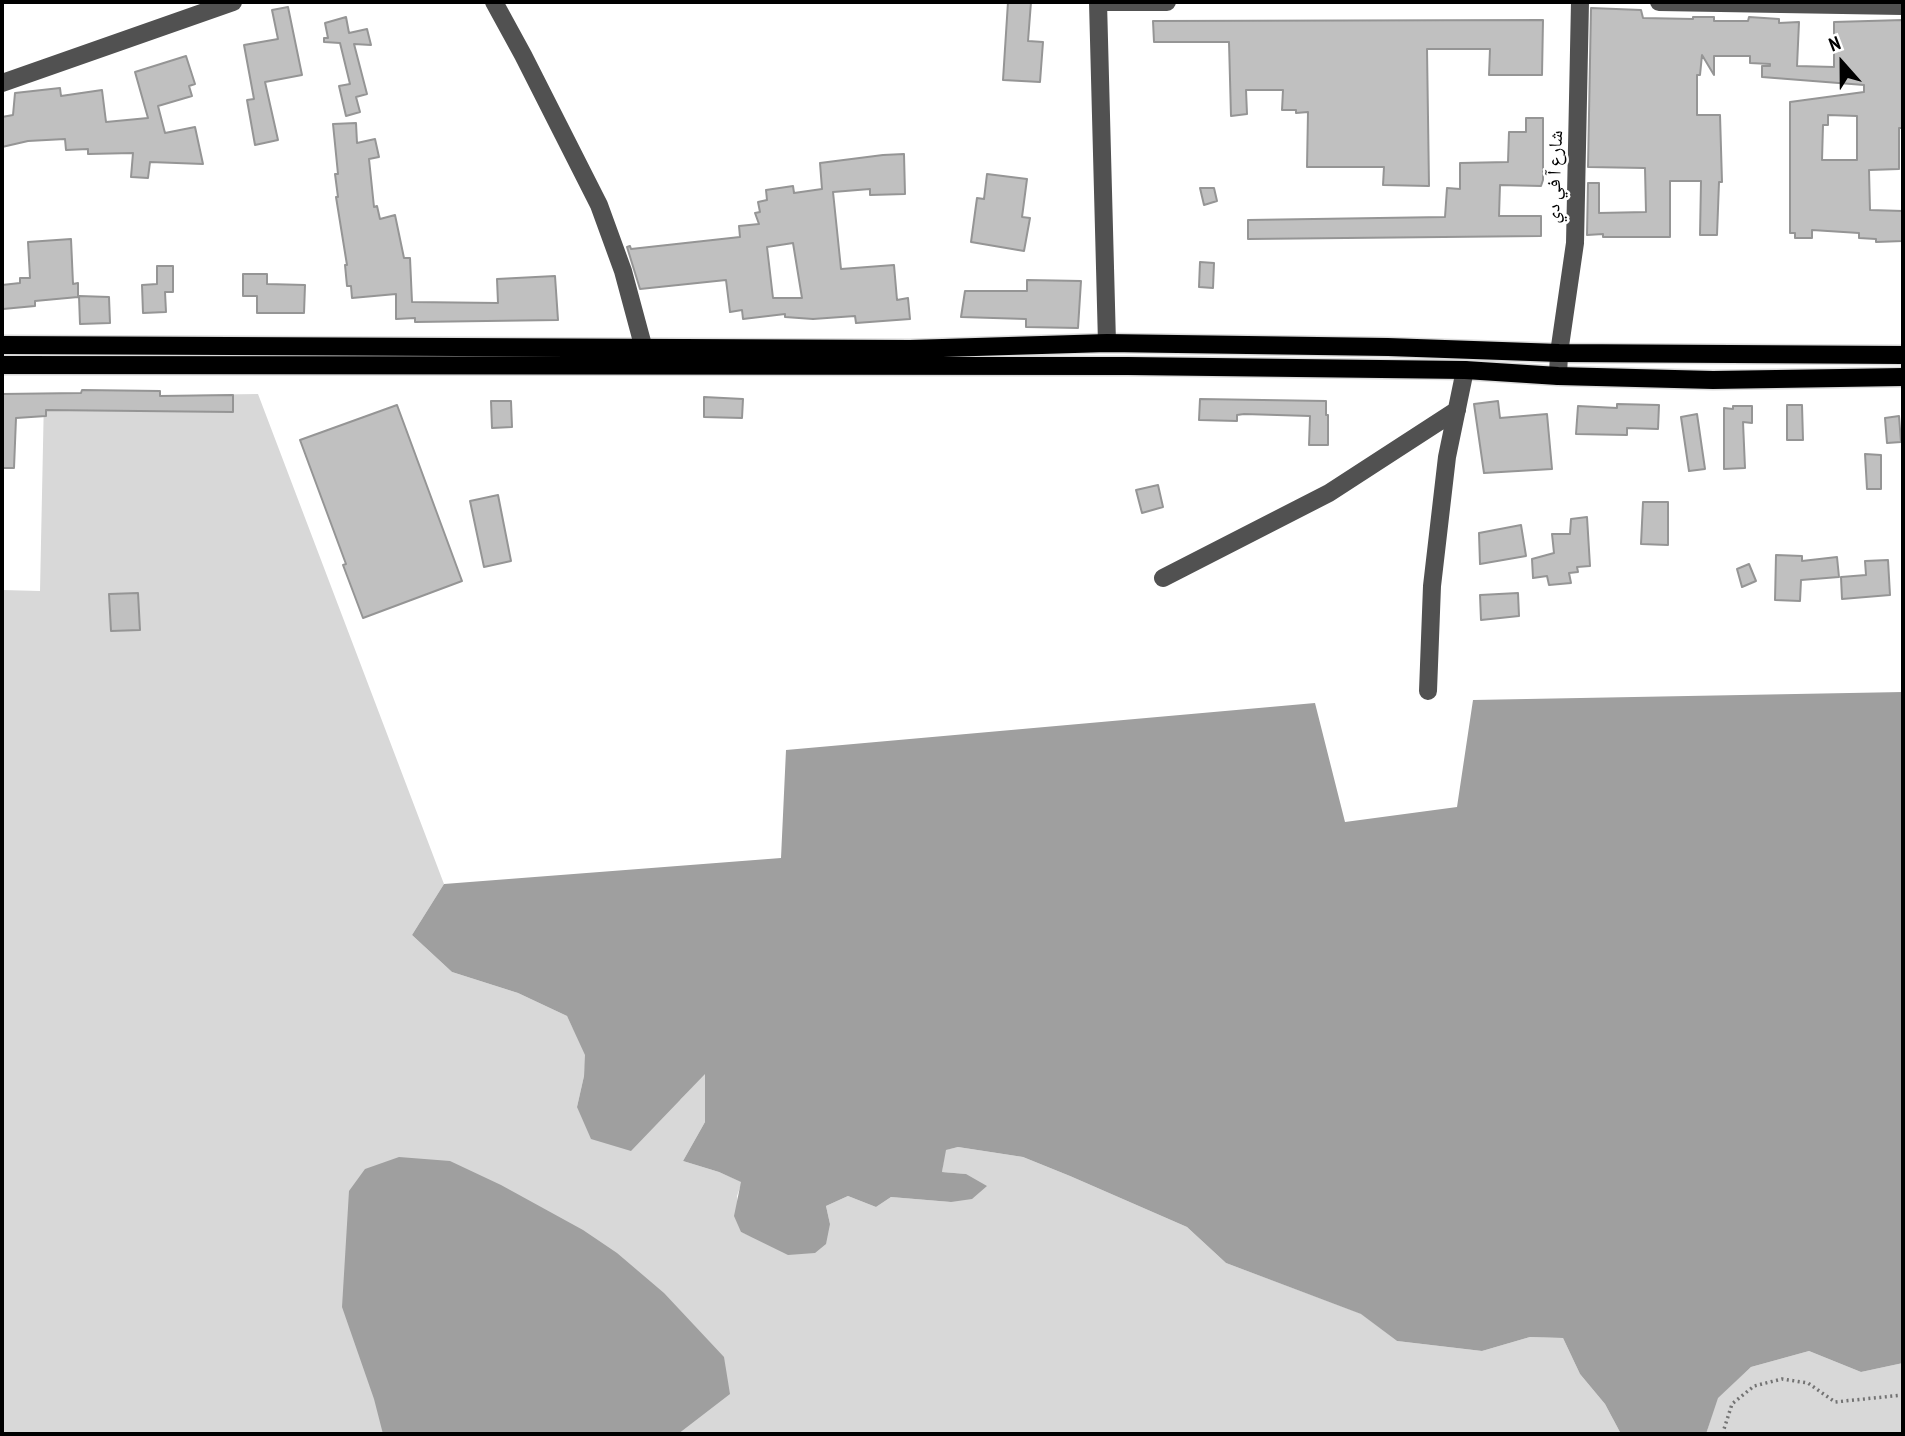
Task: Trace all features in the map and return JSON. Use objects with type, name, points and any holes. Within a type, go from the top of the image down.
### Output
[{"type":"main road","points":[[2,365],[457,366],[644,357],[1107,343],[1559,353],[1903,355]]},
{"type":"main road","points":[[2,345],[1465,370],[1558,376],[1713,380],[1903,377]]},
{"type":"street","points":[[2,83],[233,2]]},
{"type":"street","points":[[494,2],[599,205],[623,271],[644,357]]},
{"type":"street","points":[[1107,343],[1098,2],[1167,2]]},
{"type":"street","name":"شارع آ في دي","points":[[1558,376],[1574,243],[1580,2]]},
{"type":"street","points":[[1659,2],[1903,6]]},
{"type":"street","points":[[1428,691],[1432,586],[1447,457],[1465,370]]},
{"type":"street","points":[[1163,578],[1329,493],[1457,410]]},
{"type":"path","points":[[1726,1434],[1724,1429],[1732,1404],[1754,1386],[1782,1380],[1808,1383],[1835,1402],[1903,1395]]},
{"type":"shaded area","points":[[258,394],[444,884],[412,935],[452,972],[518,993],[567,1016],[586,1055],[577,1107],[680,1100],[705,1073],[705,1122],[683,1161],[742,1182],[737,1196],[741,1232],[762,1241],[830,1224],[826,1206],[848,1196],[876,1207],[891,1197],[951,1202],[966,1174],[942,1172],[945,1150],[958,1147],[1023,1157],[1187,1227],[1226,1263],[1362,1314],[1397,1341],[1482,1351],[1530,1337],[1563,1338],[1580,1374],[1605,1404],[1621,1434],[2,1434],[2,590],[40,591],[44,397]]},
{"type":"shaded area","points":[[1903,692],[1903,1363],[1861,1372],[1809,1351],[1751,1367],[1718,1398],[1706,1434],[1621,1434],[1605,1404],[1580,1374],[1563,1338],[1530,1337],[1482,1351],[1397,1341],[1361,1314],[1226,1263],[1187,1227],[1023,1157],[958,1147],[946,1150],[942,1172],[966,1174],[987,1186],[972,1199],[951,1202],[891,1197],[876,1207],[848,1196],[826,1206],[830,1224],[826,1244],[815,1253],[788,1255],[741,1232],[734,1216],[741,1182],[683,1161],[705,1122],[705,1074],[631,1151],[591,1139],[577,1107],[584,1076],[585,1055],[567,1016],[518,993],[452,972],[412,935],[444,884],[781,858],[786,750],[1315,703],[1345,822],[1457,807],[1473,700]]},
{"type":"shaded area","points":[[399,1157],[450,1161],[501,1185],[583,1230],[617,1253],[664,1293],[724,1357],[730,1394],[678,1434],[383,1434],[374,1399],[342,1307],[349,1191],[365,1169]]},
{"type":"shaded area","points":[[1809,1351],[1861,1372],[1903,1363],[1903,1434],[1706,1434],[1717,1398],[1751,1367]]},
{"type":"building","points":[[1008,2],[1031,2],[1028,41],[1043,42],[1040,82],[1003,80]]},
{"type":"building","points":[[288,7],[302,75],[265,82],[278,140],[255,145],[247,100],[254,99],[244,45],[278,39],[272,10]]},
{"type":"building","points":[[1591,8],[1641,10],[1643,18],[1714,17],[1714,21],[1748,21],[1749,17],[1779,19],[1779,23],[1799,22],[1797,66],[1834,67],[1834,22],[1903,20],[1903,128],[1899,128],[1899,169],[1869,170],[1870,210],[1903,211],[1903,241],[1876,242],[1876,239],[1859,238],[1859,233],[1812,230],[1812,238],[1795,238],[1795,233],[1790,233],[1790,102],[1864,92],[1864,85],[1762,77],[1762,66],[1770,64],[1750,63],[1750,56],[1714,56],[1714,75],[1702,55],[1700,75],[1697,75],[1697,115],[1720,115],[1722,182],[1719,182],[1717,235],[1700,235],[1701,181],[1670,181],[1670,237],[1587,235],[1588,183],[1599,183],[1599,213],[1646,212],[1645,168],[1588,167]],"holes":[[[1828,115],[1857,116],[1857,160],[1822,160],[1823,125],[1828,125]]]},
{"type":"building","points":[[346,17],[349,33],[367,29],[371,45],[354,44],[367,94],[356,97],[360,112],[346,116],[339,86],[350,84],[340,43],[324,42],[324,38],[328,38],[325,23]]},
{"type":"building","points":[[1543,20],[1542,75],[1489,75],[1490,49],[1427,49],[1429,186],[1383,185],[1384,167],[1307,167],[1308,112],[1282,110],[1283,90],[1246,90],[1247,114],[1231,116],[1229,42],[1154,42],[1153,21]]},
{"type":"building","points":[[186,56],[195,84],[189,86],[192,96],[158,106],[165,133],[195,127],[203,164],[150,162],[148,178],[131,177],[133,153],[88,154],[88,149],[66,150],[65,139],[28,141],[2,147],[2,117],[13,115],[15,93],[60,88],[61,96],[102,90],[106,122],[148,118],[135,72]]},
{"type":"building","points":[[1526,118],[1543,118],[1543,180],[1541,186],[1500,185],[1499,216],[1541,216],[1541,236],[1248,239],[1248,220],[1445,217],[1447,188],[1460,189],[1460,163],[1508,162],[1509,132],[1526,132]]},
{"type":"building","points":[[356,123],[357,143],[375,139],[379,157],[369,159],[374,207],[377,206],[380,219],[395,215],[404,258],[410,258],[412,302],[498,303],[497,279],[555,276],[558,320],[415,322],[415,318],[396,319],[396,294],[352,298],[351,286],[347,286],[347,265],[336,197],[335,174],[338,174],[333,124]]},
{"type":"building","points":[[904,154],[905,194],[870,195],[870,189],[833,192],[841,269],[894,265],[897,300],[908,298],[910,319],[856,323],[855,316],[813,319],[785,317],[785,314],[743,319],[742,310],[730,312],[726,280],[640,289],[627,247],[630,246],[631,249],[740,237],[739,226],[759,224],[755,213],[760,212],[758,202],[767,200],[766,190],[793,186],[794,193],[822,189],[820,163]],"holes":[[[793,243],[802,298],[773,298],[767,247]]]},
{"type":"building","points":[[987,174],[1027,179],[1022,217],[1030,218],[1024,251],[971,242],[977,198],[984,199]]},
{"type":"building","points":[[1200,188],[1214,188],[1217,201],[1204,205]]},
{"type":"building","points":[[71,239],[73,284],[78,283],[78,297],[35,301],[35,306],[3,309],[2,285],[20,283],[20,278],[30,278],[28,242]]},
{"type":"building","points":[[1200,262],[1214,263],[1213,288],[1199,287]]},
{"type":"building","points":[[157,266],[173,266],[173,292],[165,292],[166,312],[143,313],[142,285],[157,284]]},
{"type":"building","points":[[243,274],[267,274],[267,284],[305,285],[304,313],[257,313],[257,296],[243,296]]},
{"type":"building","points":[[1027,280],[1081,281],[1078,328],[1026,327],[1026,319],[961,317],[965,291],[1027,291]]},
{"type":"building","points":[[79,296],[109,297],[110,323],[80,324]]},
{"type":"building","points":[[82,390],[160,391],[160,396],[233,395],[233,412],[46,410],[46,416],[16,418],[14,468],[2,468],[2,394],[81,393]]},
{"type":"building","points":[[704,397],[743,399],[742,418],[704,417]]},
{"type":"building","points":[[1200,399],[1326,401],[1328,445],[1309,445],[1310,416],[1244,414],[1237,415],[1237,421],[1199,420]]},
{"type":"building","points":[[491,401],[511,401],[512,427],[492,428]]},
{"type":"building","points":[[1498,401],[1500,418],[1547,414],[1552,469],[1484,473],[1474,404]]},
{"type":"building","points":[[1617,404],[1659,405],[1658,429],[1627,428],[1627,435],[1576,434],[1578,406],[1617,408]]},
{"type":"building","points":[[397,405],[462,581],[363,618],[300,440]]},
{"type":"building","points":[[1787,405],[1802,405],[1803,440],[1787,440]]},
{"type":"building","points":[[1733,406],[1752,406],[1752,423],[1743,422],[1745,468],[1724,469],[1724,408],[1733,409]]},
{"type":"building","points":[[1697,414],[1705,469],[1689,471],[1681,417]]},
{"type":"building","points":[[1899,416],[1901,442],[1887,443],[1885,418]]},
{"type":"building","points":[[1865,454],[1881,455],[1881,489],[1867,489]]},
{"type":"building","points":[[1158,485],[1163,507],[1142,513],[1136,490]]},
{"type":"building","points":[[498,495],[511,561],[484,567],[470,501]]},
{"type":"building","points":[[1643,502],[1668,502],[1668,545],[1641,544]]},
{"type":"building","points":[[1587,517],[1590,566],[1577,567],[1578,572],[1569,573],[1571,583],[1549,585],[1547,576],[1533,578],[1532,559],[1554,553],[1552,534],[1570,534],[1571,519]]},
{"type":"building","points":[[1521,525],[1526,556],[1480,564],[1479,533]]},
{"type":"building","points":[[1776,555],[1802,556],[1802,561],[1837,557],[1839,577],[1801,580],[1800,601],[1775,600]]},
{"type":"building","points":[[1888,560],[1890,595],[1842,599],[1841,577],[1866,575],[1865,561]]},
{"type":"building","points":[[1749,564],[1756,581],[1742,587],[1737,569]]},
{"type":"building","points":[[138,593],[140,630],[111,631],[109,594]]},
{"type":"building","points":[[1518,593],[1519,616],[1481,620],[1480,595]]}]
